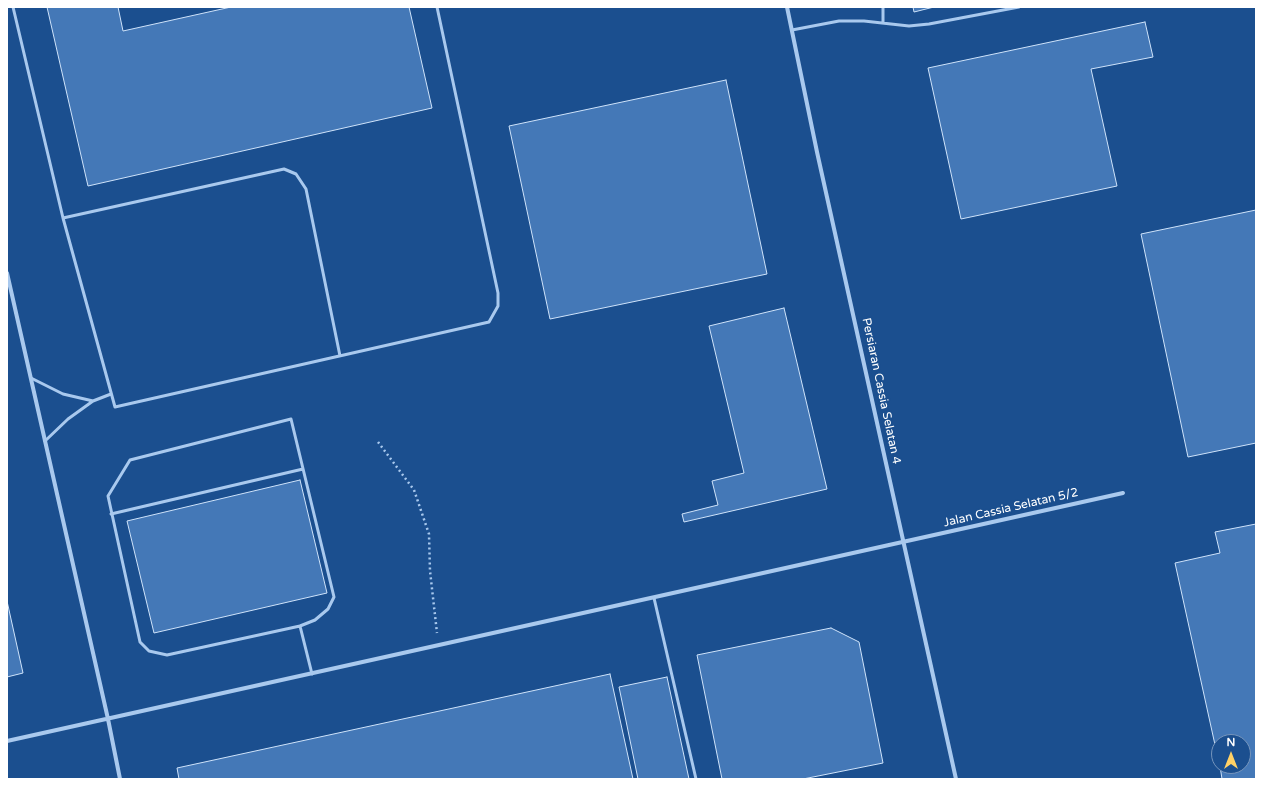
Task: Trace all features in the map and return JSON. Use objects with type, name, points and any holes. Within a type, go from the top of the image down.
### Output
[{"type":"street","name":"Persiaran Cassia Selatan 4","points":[[787,7],[956,779]]},
{"type":"street","points":[[7,273],[108,719],[120,779]]},
{"type":"street","name":"Jalan Cassia Selatan 5/2","points":[[7,741],[1123,493]]},
{"type":"lane","points":[[13,7],[63,218],[115,407],[489,322],[498,306],[498,293],[437,7]]},
{"type":"lane","points":[[883,7],[883,23]]},
{"type":"lane","points":[[792,30],[839,21],[864,21],[909,26],[929,24],[1019,7]]},
{"type":"lane","points":[[63,218],[284,170],[296,174],[306,189],[340,356]]},
{"type":"lane","points":[[31,378],[63,394],[93,401]]},
{"type":"lane","points":[[45,441],[68,419],[93,401],[111,394]]},
{"type":"lane","points":[[291,419],[334,597],[328,609],[315,620],[300,626],[167,655],[149,650],[140,642],[111,514],[108,496],[130,460],[291,419]]},
{"type":"lane","points":[[111,514],[303,469]]},
{"type":"lane","points":[[654,598],[696,779]]},
{"type":"lane","points":[[300,626],[312,674]]},
{"type":"path","points":[[378,442],[414,490],[429,534],[430,571],[438,646]]},
{"type":"building","points":[[47,7],[118,7],[123,31],[231,7],[409,7],[432,108],[88,186]]},
{"type":"building","points":[[913,7],[934,7],[914,12]]},
{"type":"building","points":[[1145,22],[1153,57],[1091,69],[1117,186],[961,219],[928,68]]},
{"type":"building","points":[[726,80],[767,274],[550,319],[509,126]]},
{"type":"building","points":[[1256,210],[1256,443],[1188,457],[1141,234]]},
{"type":"building","points":[[784,308],[827,489],[684,522],[682,514],[718,505],[712,481],[744,473],[709,326]]},
{"type":"building","points":[[300,480],[327,593],[154,633],[127,521]]},
{"type":"building","points":[[1256,524],[1256,779],[1222,779],[1221,774],[1251,774],[1251,734],[1213,734],[1175,563],[1220,553],[1215,532]]},
{"type":"building","points":[[7,601],[23,673],[7,677]]},
{"type":"building","points":[[831,628],[859,642],[883,763],[803,779],[722,779],[697,655]]},
{"type":"building","points":[[610,674],[633,779],[179,779],[177,768]]},
{"type":"building","points":[[667,677],[689,779],[638,779],[619,687]]}]
